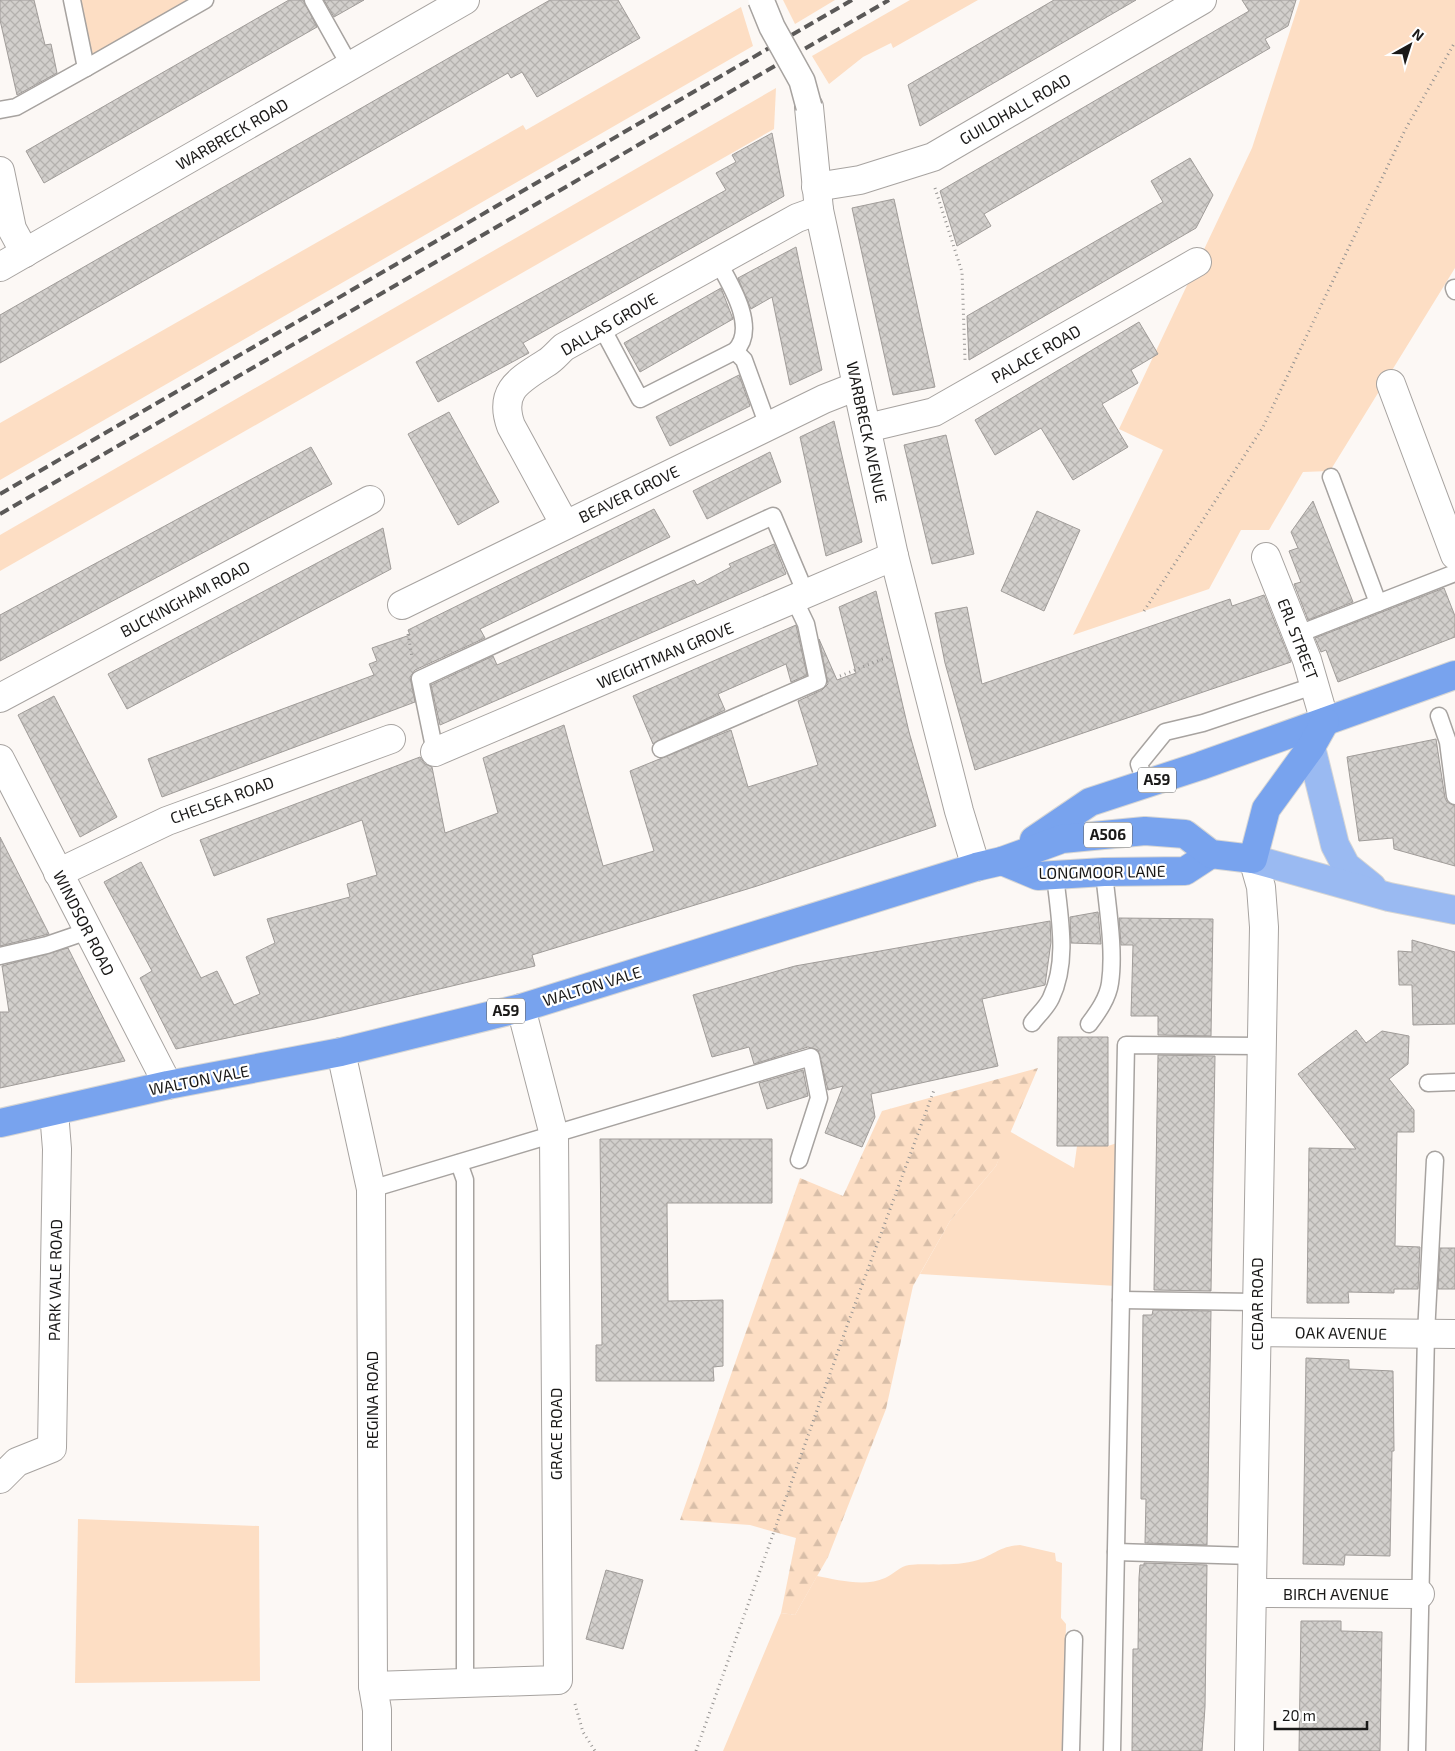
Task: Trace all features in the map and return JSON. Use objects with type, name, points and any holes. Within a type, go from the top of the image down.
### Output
[{"type":"highway","name":"A59","points":[[989,864],[1090,802],[1325,722],[1455,675]]},
{"type":"highway","points":[[1211,854],[1252,859],[1266,809],[1311,747],[1325,722]]},
{"type":"highway","name":"LONGMOOR LANE","points":[[1145,831],[1185,834],[1211,854],[1185,871],[1104,872],[1038,876],[989,864],[1062,839],[1145,831]]},
{"type":"highway","name":"WALTON VALE","points":[[0,1123],[168,1085],[340,1052],[521,1008],[989,864]]},
{"type":"main road","points":[[1311,747],[1335,846],[1346,866],[1364,883],[1389,897]]},
{"type":"main road","points":[[1252,859],[1389,897],[1455,910]]},
{"type":"street","name":"WARBRECK ROAD","points":[[0,267],[464,0]]},
{"type":"street","name":"WARBRECK AVENUE","points":[[761,0],[772,27],[802,81],[809,107],[818,198],[894,556],[957,802],[989,864]]},
{"type":"street","name":"GUILDHALL ROAD","points":[[818,198],[860,180],[926,159],[1202,0]]},
{"type":"street","points":[[0,171],[12,229],[25,253]]},
{"type":"street","name":"DALLAS GROVE","points":[[565,525],[508,419],[508,399],[511,389],[518,381],[548,362],[564,347],[797,218],[818,198]]},
{"type":"street","name":"PALACE ROAD","points":[[867,428],[934,412],[1197,262]]},
{"type":"street","points":[[1391,384],[1455,555]]},
{"type":"street","name":"BEAVER GROVE","points":[[402,605],[840,391],[857,386]]},
{"type":"street","name":"BUCKINGHAM ROAD","points":[[0,698],[370,500]]},
{"type":"street","name":"WEIGHTMAN GROVE","points":[[435,752],[894,556]]},
{"type":"street","name":"ERL STREET","points":[[1266,557],[1316,685],[1325,722]]},
{"type":"street","name":"CHELSEA ROAD","points":[[58,873],[166,821],[391,738]]},
{"type":"street","name":"WINDSOR ROAD","points":[[0,760],[168,1085]]},
{"type":"street","name":"CEDAR ROAD","points":[[1249,1751],[1264,927],[1261,887],[1252,859]]},
{"type":"street","name":"GRACE ROAD","points":[[521,1008],[554,1135],[558,1680]]},
{"type":"street","name":"REGINA ROAD","points":[[340,1052],[371,1189],[373,1686],[377,1710],[377,1751]]},
{"type":"street","name":"PARK VALE ROAD","points":[[0,1479],[17,1462],[52,1448],[57,1148],[54,1112]]},
{"type":"street","name":"OAK AVENUE","points":[[1257,1332],[1455,1334]]},
{"type":"street","name":"BIRCH AVENUE","points":[[1252,1594],[1420,1594]]},
{"type":"street","points":[[373,1686],[558,1680]]},
{"type":"lane","points":[[72,0],[86,68]]},
{"type":"lane","points":[[0,110],[16,107],[205,0]]},
{"type":"lane","points":[[313,0],[350,66]]},
{"type":"lane","points":[[601,326],[640,399],[735,352],[742,345],[745,337],[745,325],[731,284],[718,262]]},
{"type":"lane","points":[[735,352],[744,360],[768,426]]},
{"type":"lane","points":[[1332,477],[1378,603]]},
{"type":"lane","points":[[435,752],[420,679],[773,516],[800,597],[818,681],[661,750]]},
{"type":"lane","points":[[1296,635],[1455,573]]},
{"type":"lane","points":[[1146,784],[1139,764],[1165,732],[1203,723],[1316,685]]},
{"type":"lane","points":[[1439,716],[1448,742],[1455,796]]},
{"type":"lane","points":[[1089,1024],[1100,1010],[1110,984],[1110,948],[1104,872]]},
{"type":"lane","points":[[1032,1023],[1051,1000],[1057,984],[1062,945],[1055,875]]},
{"type":"lane","points":[[0,956],[47,945],[88,930]]},
{"type":"lane","points":[[1112,1751],[1126,1045],[1262,1046]]},
{"type":"lane","points":[[371,1189],[811,1057],[819,1098],[799,1160]]},
{"type":"lane","points":[[1428,1083],[1455,1082]]},
{"type":"lane","points":[[1417,1751],[1426,1334],[1435,1160]]},
{"type":"lane","points":[[459,1163],[464,1180],[465,1683]]},
{"type":"lane","points":[[1121,1300],[1256,1302]]},
{"type":"lane","points":[[1116,1552],[1252,1556]]},
{"type":"lane","points":[[1071,1751],[1074,1639]]},
{"type":"path","points":[[1144,611],[1263,427],[1405,130],[1455,42]]},
{"type":"path","points":[[926,159],[962,272],[966,393]]},
{"type":"path","points":[[402,605],[415,670],[420,679]]},
{"type":"path","points":[[818,681],[827,682],[896,653]]},
{"type":"path","points":[[696,1751],[847,1326],[934,1090]]},
{"type":"path","points":[[558,1680],[577,1707],[584,1732],[595,1751]]},
{"type":"green space","points":[[76,0],[194,0],[89,62]]},
{"type":"green space","points":[[783,0],[835,0],[795,24]]},
{"type":"green space","points":[[910,0],[978,0],[893,48],[891,43],[863,57],[829,84],[812,56]]},
{"type":"green space","points":[[1300,0],[1455,0],[1455,268],[1330,471],[1303,472],[1269,530],[1241,530],[1209,589],[1073,635],[1163,450],[1119,429],[1252,148]]},
{"type":"green space","points":[[741,7],[753,46],[0,480],[0,423],[523,125],[526,130]]},
{"type":"green space","points":[[776,88],[774,129],[0,571],[0,535]]},
{"type":"green space","points":[[1038,1068],[996,1166],[950,1221],[913,1286],[886,1409],[828,1557],[795,1615],[781,1613],[796,1538],[750,1525],[680,1520],[800,1178],[843,1196],[882,1111]]},
{"type":"green space","points":[[1009,1131],[1074,1168],[1077,1146],[1108,1146],[1120,1142],[1116,1286],[920,1274],[950,1221],[996,1166]]},
{"type":"green space","points":[[78,1519],[259,1526],[260,1681],[75,1683]]},
{"type":"green space","points":[[1020,1545],[1055,1553],[1056,1561],[1062,1563],[1061,1618],[1066,1624],[1063,1751],[723,1751],[781,1613],[795,1615],[817,1576],[851,1582],[877,1581],[909,1565],[970,1562],[984,1558],[1002,1549]]},
{"type":"building","points":[[0,0],[34,0],[45,45],[51,44],[57,73],[17,95],[0,20]]},
{"type":"building","points":[[289,0],[303,0],[317,27],[44,183],[26,151]]},
{"type":"building","points":[[324,0],[364,0],[334,17]]},
{"type":"building","points":[[550,0],[618,0],[640,38],[537,97],[522,72],[511,78],[508,73],[0,363],[0,315]]},
{"type":"building","points":[[1054,0],[1136,0],[920,126],[908,85]]},
{"type":"building","points":[[1242,0],[1296,0],[1288,26],[1265,39],[1270,48],[984,214],[991,226],[957,246],[940,191],[1249,11]]},
{"type":"building","points":[[772,133],[784,196],[523,343],[529,353],[438,402],[416,362],[726,190],[716,173],[736,162],[732,155]]},
{"type":"building","points":[[1190,158],[1213,195],[1196,228],[969,360],[967,316],[1163,202],[1151,181]]},
{"type":"building","points":[[894,199],[935,387],[893,395],[852,208]]},
{"type":"building","points":[[796,247],[822,370],[790,385],[772,297],[751,309],[738,278]]},
{"type":"building","points":[[721,288],[733,319],[640,372],[624,343]]},
{"type":"building","points":[[1139,322],[1158,354],[1131,370],[1138,383],[1102,404],[1128,447],[1073,480],[1041,428],[995,455],[975,420]]},
{"type":"building","points":[[739,375],[750,406],[670,446],[656,417]]},
{"type":"building","points":[[449,412],[499,502],[458,525],[408,434]]},
{"type":"building","points":[[834,421],[862,542],[826,556],[800,437]]},
{"type":"building","points":[[946,435],[974,554],[932,564],[904,445]]},
{"type":"building","points":[[311,447],[332,484],[0,661],[0,615]]},
{"type":"building","points":[[770,452],[781,482],[707,519],[693,491]]},
{"type":"building","points":[[1313,501],[1353,602],[1308,620],[1294,584],[1301,582],[1289,551],[1298,548],[1291,532]]},
{"type":"building","points":[[654,509],[670,537],[480,629],[485,638],[415,670],[410,677],[415,702],[162,797],[148,759],[374,675],[369,664],[377,661],[372,648],[410,635],[408,630]]},
{"type":"building","points":[[1037,511],[1080,530],[1044,611],[1001,591]]},
{"type":"building","points":[[383,528],[391,569],[127,709],[108,674]]},
{"type":"building","points":[[774,544],[786,574],[440,725],[431,685],[493,656],[497,665],[694,580],[697,585],[731,567],[729,564]]},
{"type":"building","points":[[1444,588],[1455,616],[1455,637],[1338,682],[1326,650],[1321,652],[1315,638]]},
{"type":"building","points":[[876,591],[909,732],[936,826],[757,886],[532,955],[535,966],[315,1019],[176,1049],[140,978],[152,971],[104,882],[141,862],[201,978],[217,971],[234,1005],[260,994],[246,957],[275,943],[267,919],[350,897],[347,884],[377,875],[362,820],[214,876],[200,840],[420,757],[425,764],[432,767],[445,833],[498,813],[483,758],[564,725],[603,866],[654,851],[630,771],[731,730],[748,787],[818,765],[798,701],[822,690],[828,684],[819,639],[837,680],[856,673],[839,607]]},
{"type":"building","points":[[1264,595],[1291,662],[975,770],[945,663],[935,613],[967,607],[982,684],[1230,599],[1232,606]]},
{"type":"building","points":[[796,625],[807,675],[791,682],[786,664],[718,694],[725,710],[653,744],[633,696]]},
{"type":"building","points":[[54,696],[117,817],[80,837],[18,715]]},
{"type":"building","points":[[1436,739],[1445,798],[1447,802],[1455,806],[1455,866],[1394,849],[1393,838],[1359,841],[1347,757]]},
{"type":"building","points":[[0,837],[49,934],[0,946]]},
{"type":"building","points":[[1098,912],[1101,944],[1071,943],[1070,917]]},
{"type":"building","points":[[1119,918],[1213,919],[1211,1036],[1158,1035],[1158,1016],[1131,1016],[1133,945],[1121,945]]},
{"type":"building","points":[[1050,921],[1051,942],[1045,985],[982,999],[998,1066],[871,1094],[875,1117],[862,1147],[825,1133],[843,1086],[828,1090],[818,1050],[808,1047],[754,1064],[749,1047],[712,1057],[693,995],[795,966]]},
{"type":"building","points":[[1412,940],[1455,952],[1455,1024],[1413,1025],[1412,985],[1399,985],[1398,951],[1412,952]]},
{"type":"building","points":[[68,948],[125,1061],[0,1088],[0,1012],[9,1012],[2,966]]},
{"type":"building","points":[[1356,1030],[1366,1043],[1382,1031],[1409,1036],[1408,1064],[1389,1079],[1414,1110],[1414,1132],[1397,1132],[1395,1246],[1420,1247],[1418,1289],[1394,1289],[1394,1293],[1348,1292],[1349,1303],[1307,1303],[1309,1148],[1356,1149],[1298,1074]]},
{"type":"building","points":[[1058,1037],[1108,1037],[1108,1146],[1057,1146]]},
{"type":"building","points":[[1158,1055],[1215,1056],[1211,1291],[1154,1290]]},
{"type":"building","points":[[803,1070],[808,1096],[767,1109],[759,1083]]},
{"type":"building","points":[[600,1139],[772,1139],[772,1203],[667,1203],[668,1301],[723,1300],[723,1366],[713,1367],[714,1381],[596,1381],[596,1345],[602,1345]]},
{"type":"building","points":[[1440,1248],[1455,1248],[1455,1289],[1438,1289]]},
{"type":"building","points":[[1153,1310],[1211,1311],[1207,1545],[1145,1543],[1146,1499],[1141,1499],[1143,1315],[1152,1315]]},
{"type":"building","points":[[1306,1358],[1349,1360],[1349,1369],[1393,1371],[1394,1451],[1392,1451],[1390,1556],[1345,1555],[1344,1565],[1303,1564]]},
{"type":"building","points":[[1144,1563],[1207,1565],[1205,1707],[1202,1751],[1132,1751],[1133,1649],[1138,1649],[1139,1578],[1140,1565],[1144,1565]]},
{"type":"building","points":[[606,1570],[643,1580],[623,1649],[586,1639]]},
{"type":"building","points":[[1301,1621],[1341,1621],[1341,1631],[1382,1632],[1380,1751],[1299,1751]]},
{"type":"railway","points":[[0,494],[852,0]]},
{"type":"railway","points":[[0,514],[889,0]]}]
